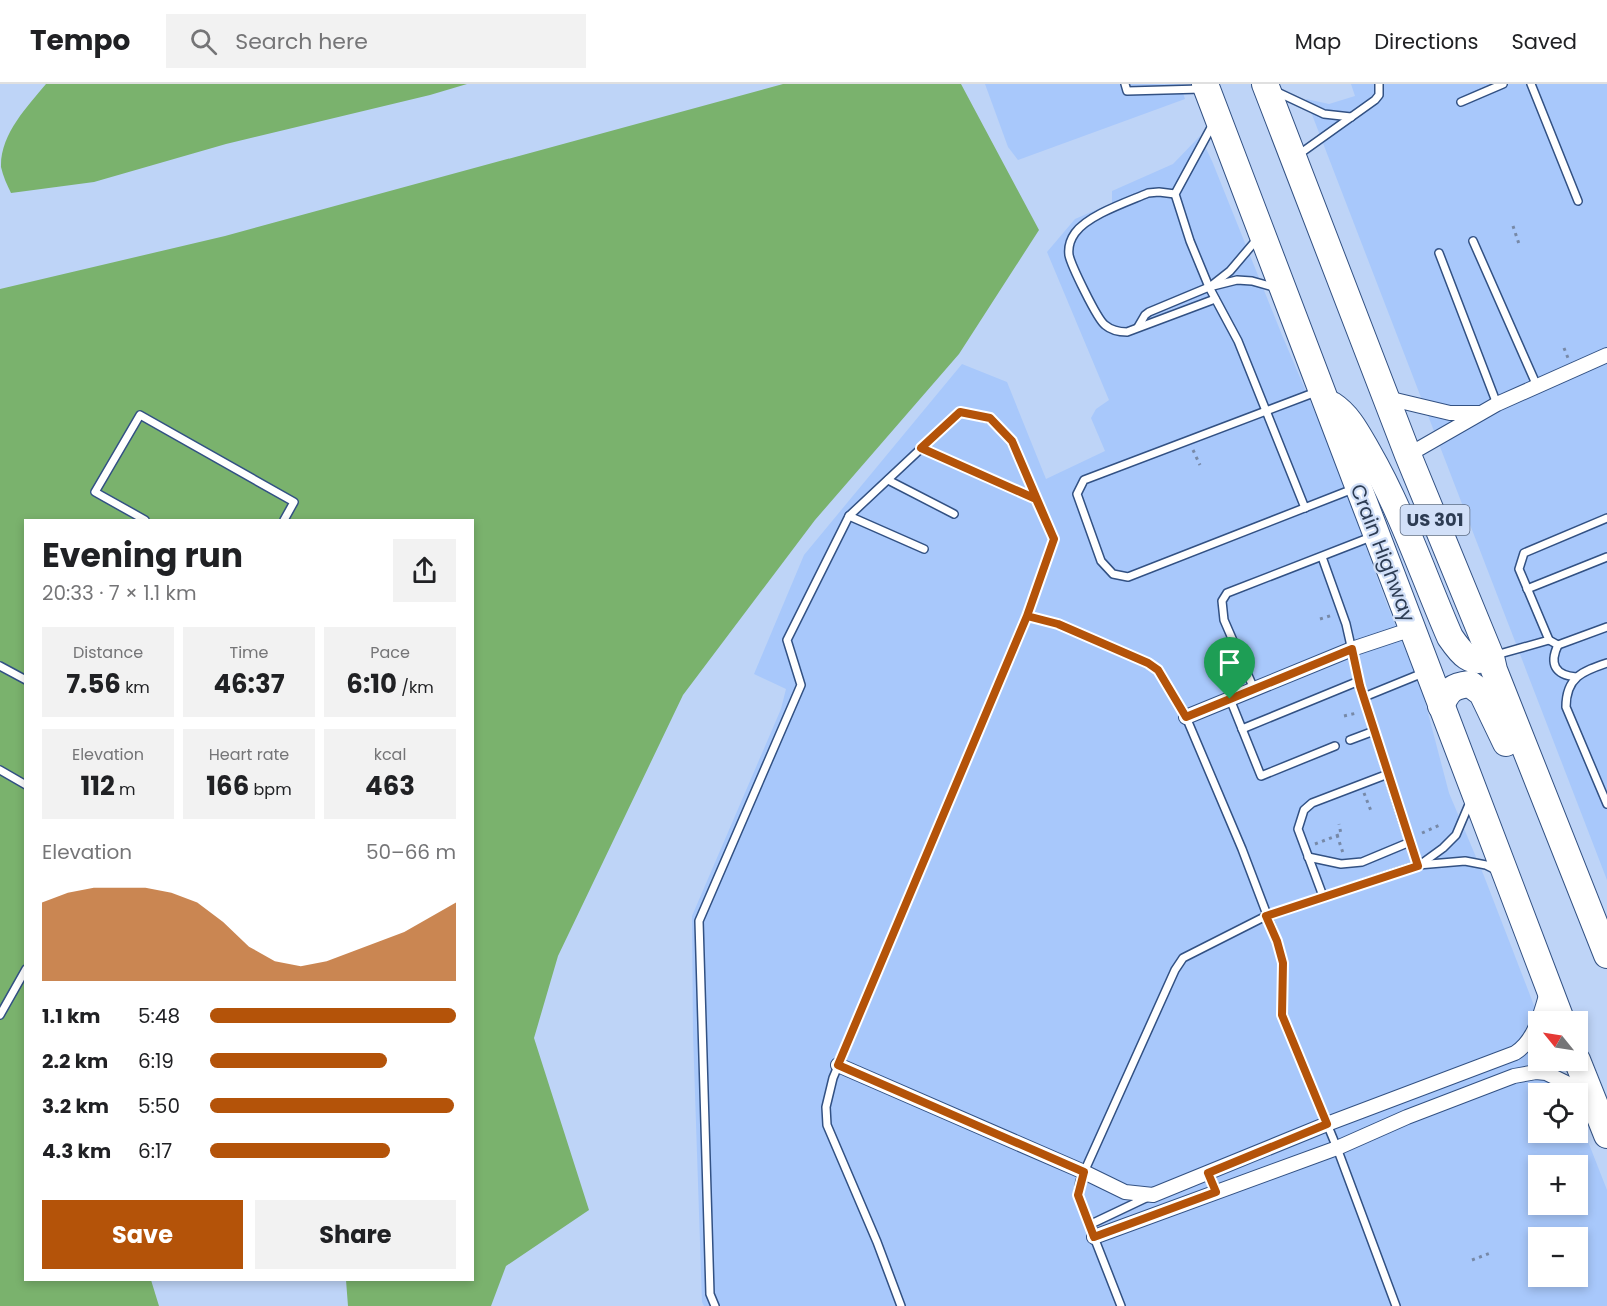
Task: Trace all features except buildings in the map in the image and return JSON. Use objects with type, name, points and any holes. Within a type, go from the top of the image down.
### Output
[{"type":"highway","name":"US 301","points":[[1266,85],[1408,456],[1596,920],[1607,955]]},
{"type":"highway","name":"Crain Highway","points":[[1205,86],[1558,1011]]},
{"type":"highway","points":[[1323,395],[1343,412],[1378,469],[1396,504],[1450,637],[1469,659],[1480,661],[1491,657]]},
{"type":"highway","points":[[1441,706],[1451,689],[1462,685],[1470,684],[1482,693],[1526,785],[1580,912],[1596,920]]},
{"type":"highway","points":[[1581,1071],[1607,1135]]},
{"type":"street","points":[[1408,456],[1497,404],[1607,355]]},
{"type":"street","points":[[1387,398],[1450,413],[1482,412]]},
{"type":"street","points":[[1186,717],[1352,649],[1412,628]]},
{"type":"street","points":[[838,1065],[1125,1192],[1153,1195],[1327,1124],[1515,1053],[1522,1049],[1536,1027],[1548,987]]},
{"type":"street","points":[[1091,1231],[1216,1192],[1337,1148],[1407,1117],[1514,1076],[1536,1072],[1546,1073],[1591,1095]]},
{"type":"lane","points":[[1125,84],[1127,91],[1205,86]]},
{"type":"lane","points":[[1294,158],[1375,100],[1379,94],[1379,84]]},
{"type":"lane","points":[[1461,102],[1503,84]]},
{"type":"lane","points":[[1531,84],[1578,201]]},
{"type":"lane","points":[[1266,85],[1324,114],[1351,117]]},
{"type":"lane","points":[[1217,117],[1175,194],[1190,241],[1209,288],[1238,340],[1305,508]]},
{"type":"lane","points":[[1175,194],[1159,192],[1148,194],[1085,223],[1074,234],[1069,246],[1070,258],[1101,321],[1121,332],[1138,328],[1215,299]]},
{"type":"lane","points":[[1209,288],[1230,270],[1261,234]]},
{"type":"lane","points":[[1473,241],[1537,386]]},
{"type":"lane","points":[[1440,253],[1497,404]]},
{"type":"lane","points":[[1138,328],[1149,312],[1209,288],[1244,280],[1282,290]]},
{"type":"lane","points":[[1323,395],[1265,411],[1084,480],[1077,494],[1101,561],[1113,574],[1128,577],[1358,487]]},
{"type":"lane","points":[[715,1306],[710,1294],[699,921],[801,684],[787,640],[849,516],[960,412],[990,418],[1012,441],[1054,539],[1027,616],[838,1065],[826,1107],[827,1125],[877,1242],[901,1306]]},
{"type":"lane","points":[[142,519],[95,492],[140,415],[294,502],[285,519]]},
{"type":"lane","points":[[921,448],[1036,499]]},
{"type":"lane","points":[[888,480],[954,514]]},
{"type":"lane","points":[[849,516],[924,549]]},
{"type":"lane","points":[[1558,645],[1549,640],[1518,569],[1524,553],[1607,518]]},
{"type":"lane","points":[[1254,689],[1224,620],[1222,601],[1227,593],[1376,536]]},
{"type":"lane","points":[[1322,557],[1346,624],[1359,681],[1418,866]]},
{"type":"lane","points":[[1527,589],[1607,557]]},
{"type":"lane","points":[[1027,616],[1058,624],[1148,663],[1158,670],[1186,717],[1242,849],[1277,941],[1283,963],[1282,1015],[1337,1148],[1396,1306]]},
{"type":"lane","points":[[1576,677],[1565,676],[1555,666],[1552,656],[1558,645],[1607,627]]},
{"type":"lane","points":[[1491,657],[1549,640]]},
{"type":"lane","points":[[1606,664],[1584,671],[1576,677],[1569,689],[1566,707],[1607,804]]},
{"type":"lane","points":[[0,666],[24,679]]},
{"type":"lane","points":[[1364,697],[1428,671]]},
{"type":"lane","points":[[1242,729],[1359,681]]},
{"type":"lane","points":[[1230,699],[1262,776],[1335,746]]},
{"type":"lane","points":[[1350,740],[1374,731]]},
{"type":"lane","points":[[0,770],[24,784]]},
{"type":"lane","points":[[1323,896],[1298,829],[1304,810],[1312,803],[1388,774]]},
{"type":"lane","points":[[1418,866],[1443,848],[1456,835],[1474,792]]},
{"type":"lane","points":[[1308,857],[1347,863],[1362,862],[1410,842]]},
{"type":"lane","points":[[1120,1306],[1078,1195],[1084,1172],[1178,964],[1183,958],[1266,916],[1418,866],[1465,861],[1486,866],[1506,876]]},
{"type":"lane","points":[[0,1015],[24,973]]},
{"type":"lane","points":[[1208,1173],[1216,1192]]},
{"type":"lane","points":[[1091,1231],[1153,1195]]},
{"type":"path","points":[[1513,226],[1520,247]]},
{"type":"path","points":[[1190,440],[1200,465]]},
{"type":"path","points":[[1361,784],[1371,811]]},
{"type":"path","points":[[1305,848],[1341,834],[1339,824]]},
{"type":"path","points":[[1422,833],[1442,824]]},
{"type":"path","points":[[1337,836],[1347,863]]},
{"type":"path","points":[[1472,1260],[1493,1252]]},
{"type":"shaded area","points":[[985,84],[1180,84],[1185,99],[1018,160],[1008,147]]},
{"type":"shaded area","points":[[1351,84],[1607,84],[1607,880],[1306,99],[1329,104],[1355,96]]},
{"type":"shaded area","points":[[1200,136],[1333,455],[1386,602],[1423,694],[1449,793],[1536,1011],[1528,1011],[1528,1071],[1560,1071],[1565,1083],[1528,1083],[1528,1143],[1588,1142],[1607,1190],[1607,1306],[704,1306],[702,1302],[693,1034],[692,916],[781,709],[786,689],[754,674],[804,555],[962,364],[1007,382],[1046,479],[1105,451],[1091,418],[1096,409],[1109,400],[1047,252],[1075,219],[1112,203],[1112,191],[1173,164]]},
{"type":"green space","points":[[46,84],[467,84],[226,144],[94,182],[11,193],[1,167],[5,143],[16,121]]},
{"type":"green space","points":[[783,84],[961,84],[1039,230],[959,354],[815,520],[683,695],[558,956],[534,1038],[589,1210],[506,1266],[491,1306],[348,1306],[346,1281],[474,1281],[474,519],[24,519],[24,1281],[151,1281],[159,1306],[0,1306],[0,289],[225,236]]},
{"type":"route","points":[[1230,699],[1186,717],[1158,670],[1148,663],[1058,624],[1027,616],[1054,539],[1036,499],[921,448],[960,412],[990,418],[1012,441],[1054,539],[1027,616],[838,1065],[1084,1172],[1078,1195],[1094,1237],[1216,1192],[1208,1173],[1327,1124],[1282,1015],[1283,963],[1277,941],[1266,916],[1418,866],[1360,686],[1352,649],[1230,699]]}]
